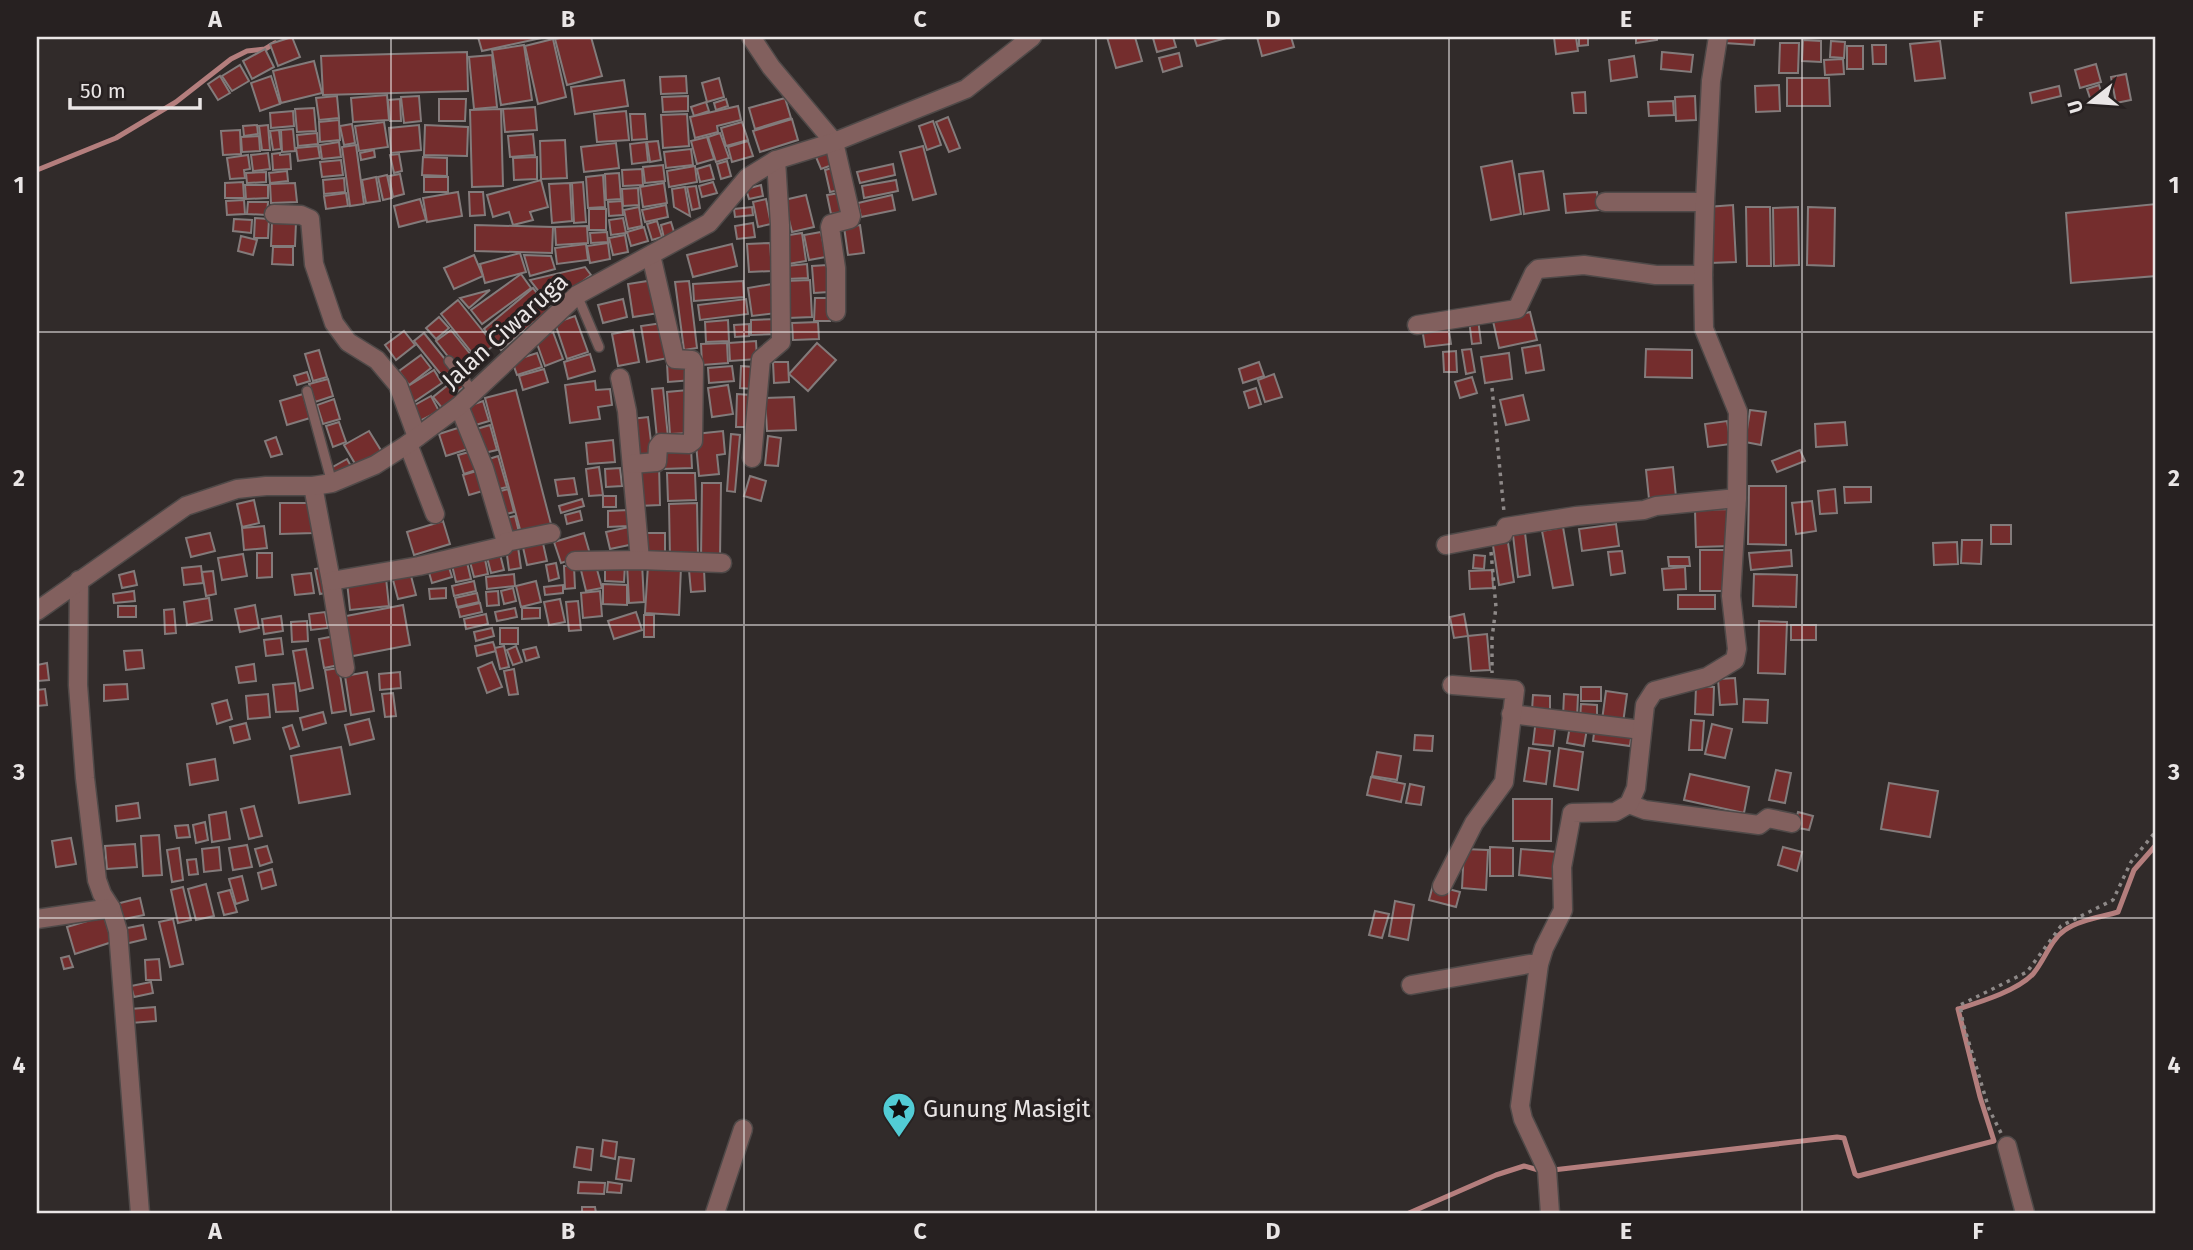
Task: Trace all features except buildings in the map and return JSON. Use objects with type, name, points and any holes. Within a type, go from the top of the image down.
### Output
[{"type":"street","points":[[751,37],[771,67],[834,142],[851,216],[850,219],[831,224],[830,227],[836,268],[836,312]]},
{"type":"street","name":"Jalan Ciwaruga","points":[[37,611],[186,506],[237,489],[331,483],[375,465],[459,407],[578,295],[709,223],[747,178],[776,160],[834,142],[966,89],[1032,37]]},
{"type":"street","points":[[1550,1213],[1547,1170],[1523,1119],[1520,1106],[1539,964],[1563,910],[1562,867],[1572,813],[1615,812],[1629,804],[1636,788],[1645,705],[1654,691],[1707,677],[1735,660],[1737,649],[1731,596],[1737,498],[1738,412],[1704,329],[1705,202],[1711,81],[1718,37]]},
{"type":"street","points":[[752,458],[761,359],[781,342],[780,225],[776,160]]},
{"type":"street","points":[[1605,202],[1705,202]]},
{"type":"street","points":[[274,214],[301,215],[310,219],[314,264],[334,323],[348,342],[377,360],[393,378],[404,397],[413,441],[435,514]]},
{"type":"street","points":[[632,464],[657,462],[658,447],[661,443],[689,444],[693,440],[694,364],[692,360],[675,359],[651,255]]},
{"type":"street","points":[[1417,325],[1517,309],[1538,269],[1584,265],[1656,275],[1703,275]]},
{"type":"street","points":[[620,378],[627,411],[640,560]]},
{"type":"street","points":[[331,581],[419,566],[504,547],[506,542],[484,468],[459,407]]},
{"type":"street","points":[[313,486],[345,668]]},
{"type":"street","points":[[1447,545],[1576,516],[1737,498]]},
{"type":"street","points":[[506,542],[551,533]]},
{"type":"street","points":[[575,561],[722,563]]},
{"type":"street","points":[[79,580],[78,685],[85,778],[97,880],[111,908],[118,931],[140,1213]]},
{"type":"street","points":[[1442,886],[1474,823],[1504,782],[1515,690],[1452,685]]},
{"type":"street","points":[[1511,714],[1642,730]]},
{"type":"street","points":[[1629,804],[1645,810],[1759,825],[1768,818],[1792,824]]},
{"type":"street","points":[[37,919],[111,908]]},
{"type":"street","points":[[1411,985],[1539,964]]},
{"type":"street","points":[[715,1213],[743,1129]]},
{"type":"street","points":[[2007,1146],[2025,1213]]},
{"type":"lane","points":[[578,295],[599,348]]},
{"type":"lane","points":[[449,361],[473,391]]},
{"type":"lane","points":[[307,391],[331,483]]},
{"type":"path","points":[[1492,388],[1500,464],[1492,687]]},
{"type":"path","points":[[2007,1146],[1989,1109],[1960,1005],[2027,972],[2061,926],[2113,900],[2131,862],[2156,831]]},
{"type":"waterway","points":[[37,170],[116,138],[176,102],[231,59],[247,51],[265,49],[275,43]]},
{"type":"waterway","points":[[1553,1170],[1837,1137],[1844,1138],[1855,1174],[1858,1176],[1994,1141],[1958,1009],[2018,986],[2033,974],[2055,939],[2071,927],[2118,912],[2134,870],[2156,845]]},
{"type":"waterway","points":[[1409,1213],[1496,1175],[1524,1166],[1542,1171]]},
{"type":"place","name":"Gunung Masigit","points":[[899,1139]]}]
